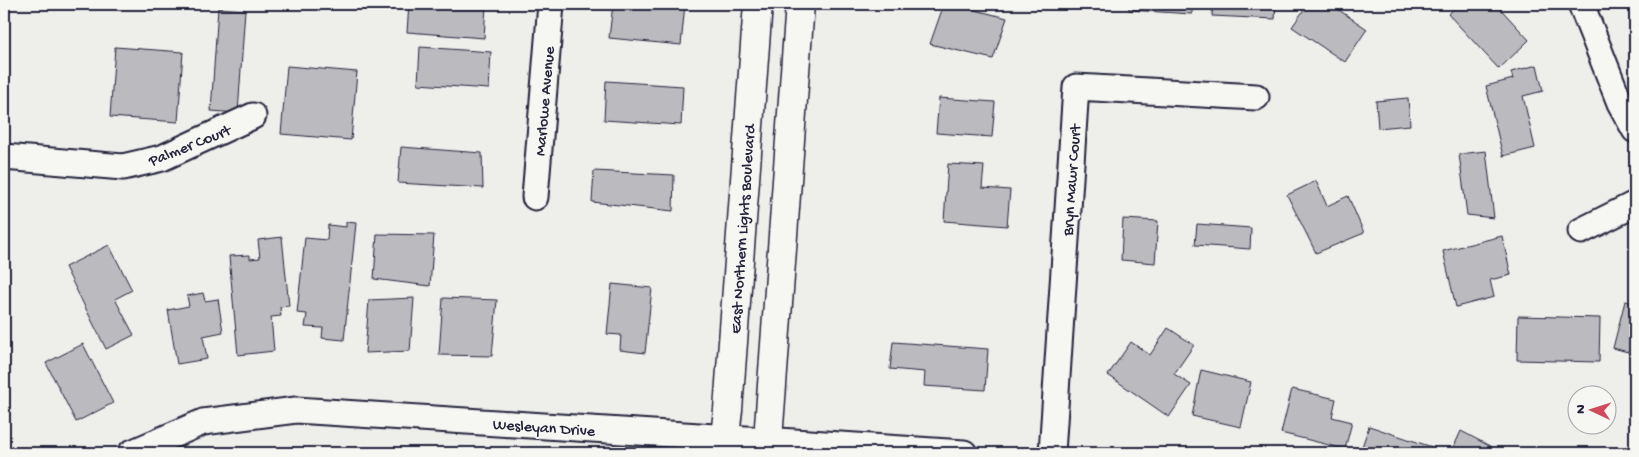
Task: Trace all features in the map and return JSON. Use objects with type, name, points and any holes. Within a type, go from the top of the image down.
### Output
[{"type":"main road","name":"East Northern Lights Boulevard","points":[[724,445],[758,4]]},
{"type":"main road","points":[[768,447],[800,4]]},
{"type":"street","name":"Marlowe Avenue","points":[[535,198],[551,4]]},
{"type":"street","points":[[1581,4],[1620,103],[1635,130]]},
{"type":"street","name":"Bryn Mawr Court","points":[[1052,453],[1076,87],[1256,97]]},
{"type":"street","name":"Palmer Court","points":[[4,157],[123,168],[162,158],[253,116]]},
{"type":"street","points":[[1581,231],[1635,204]]},
{"type":"street","name":"Wesleyan Drive","points":[[131,453],[203,422],[296,410],[724,445],[964,453]]},
{"type":"building","points":[[409,4],[499,4],[499,6],[486,5],[484,38],[407,32]]},
{"type":"building","points":[[613,4],[685,4],[681,45],[609,38]]},
{"type":"building","points":[[944,4],[951,4],[1007,18],[993,59],[930,44]]},
{"type":"building","points":[[1129,4],[1192,4],[1192,14],[1129,10]]},
{"type":"building","points":[[1213,4],[1276,4],[1275,19],[1212,16]]},
{"type":"building","points":[[1308,4],[1330,4],[1367,29],[1345,62],[1292,27]]},
{"type":"building","points":[[1388,4],[1433,4],[1433,9]]},
{"type":"building","points":[[1460,4],[1496,4],[1529,40],[1499,69],[1448,14]]},
{"type":"building","points":[[218,8],[245,10],[238,113],[211,111]]},
{"type":"building","points":[[115,47],[183,52],[178,122],[110,117]]},
{"type":"building","points":[[420,47],[491,52],[489,89],[418,84]]},
{"type":"building","points":[[1537,65],[1543,91],[1523,96],[1535,148],[1503,156],[1486,86],[1513,79],[1511,72]]},
{"type":"building","points":[[287,66],[357,72],[351,140],[281,134]]},
{"type":"building","points":[[606,81],[683,86],[681,125],[604,120]]},
{"type":"building","points":[[939,98],[995,102],[992,137],[936,133]]},
{"type":"building","points":[[1408,98],[1410,125],[1378,128],[1376,101]]},
{"type":"building","points":[[401,147],[482,153],[483,188],[398,183]]},
{"type":"building","points":[[1486,151],[1494,218],[1467,215],[1459,154]]},
{"type":"building","points":[[948,164],[984,166],[982,188],[1010,190],[1007,226],[944,221]]},
{"type":"building","points":[[594,171],[674,175],[673,211],[592,202]]},
{"type":"building","points":[[1316,181],[1327,206],[1348,196],[1364,233],[1316,253],[1287,195]]},
{"type":"building","points":[[1123,219],[1158,221],[1155,263],[1121,260]]},
{"type":"building","points":[[346,222],[356,223],[344,340],[322,338],[323,328],[305,327],[307,314],[297,313],[305,238],[327,240],[328,225],[346,227]]},
{"type":"building","points":[[1197,224],[1251,228],[1250,249],[1195,245]]},
{"type":"building","points":[[377,234],[434,235],[430,286],[374,279]]},
{"type":"building","points":[[1502,236],[1511,275],[1490,280],[1494,297],[1456,307],[1443,251]]},
{"type":"building","points":[[282,237],[289,306],[280,307],[281,316],[271,317],[274,351],[238,355],[229,256],[250,255],[250,259],[260,258],[258,240]]},
{"type":"building","points":[[109,245],[132,290],[115,299],[134,335],[106,349],[65,267]]},
{"type":"building","points":[[612,284],[652,288],[645,353],[620,350],[621,335],[607,334]]},
{"type":"building","points":[[203,293],[205,301],[218,299],[223,332],[203,336],[207,359],[177,364],[168,310],[189,306],[187,296]]},
{"type":"building","points":[[414,298],[410,351],[365,353],[369,300]]},
{"type":"building","points":[[443,298],[497,300],[492,356],[439,355]]},
{"type":"building","points":[[1625,301],[1635,303],[1635,354],[1613,348]]},
{"type":"building","points":[[1518,316],[1600,318],[1599,362],[1517,360]]},
{"type":"building","points":[[1168,328],[1194,345],[1174,374],[1191,385],[1169,417],[1108,375],[1131,342],[1150,355]]},
{"type":"building","points":[[893,342],[988,349],[985,390],[924,386],[925,372],[890,369]]},
{"type":"building","points":[[83,344],[113,403],[76,422],[46,363]]},
{"type":"building","points":[[1201,370],[1251,382],[1241,427],[1192,416]]},
{"type":"building","points":[[1292,389],[1336,399],[1332,417],[1352,422],[1345,449],[1281,433]]},
{"type":"building","points":[[1369,426],[1432,447],[1430,453],[1360,453]]},
{"type":"building","points":[[1461,431],[1503,453],[1451,453]]}]
